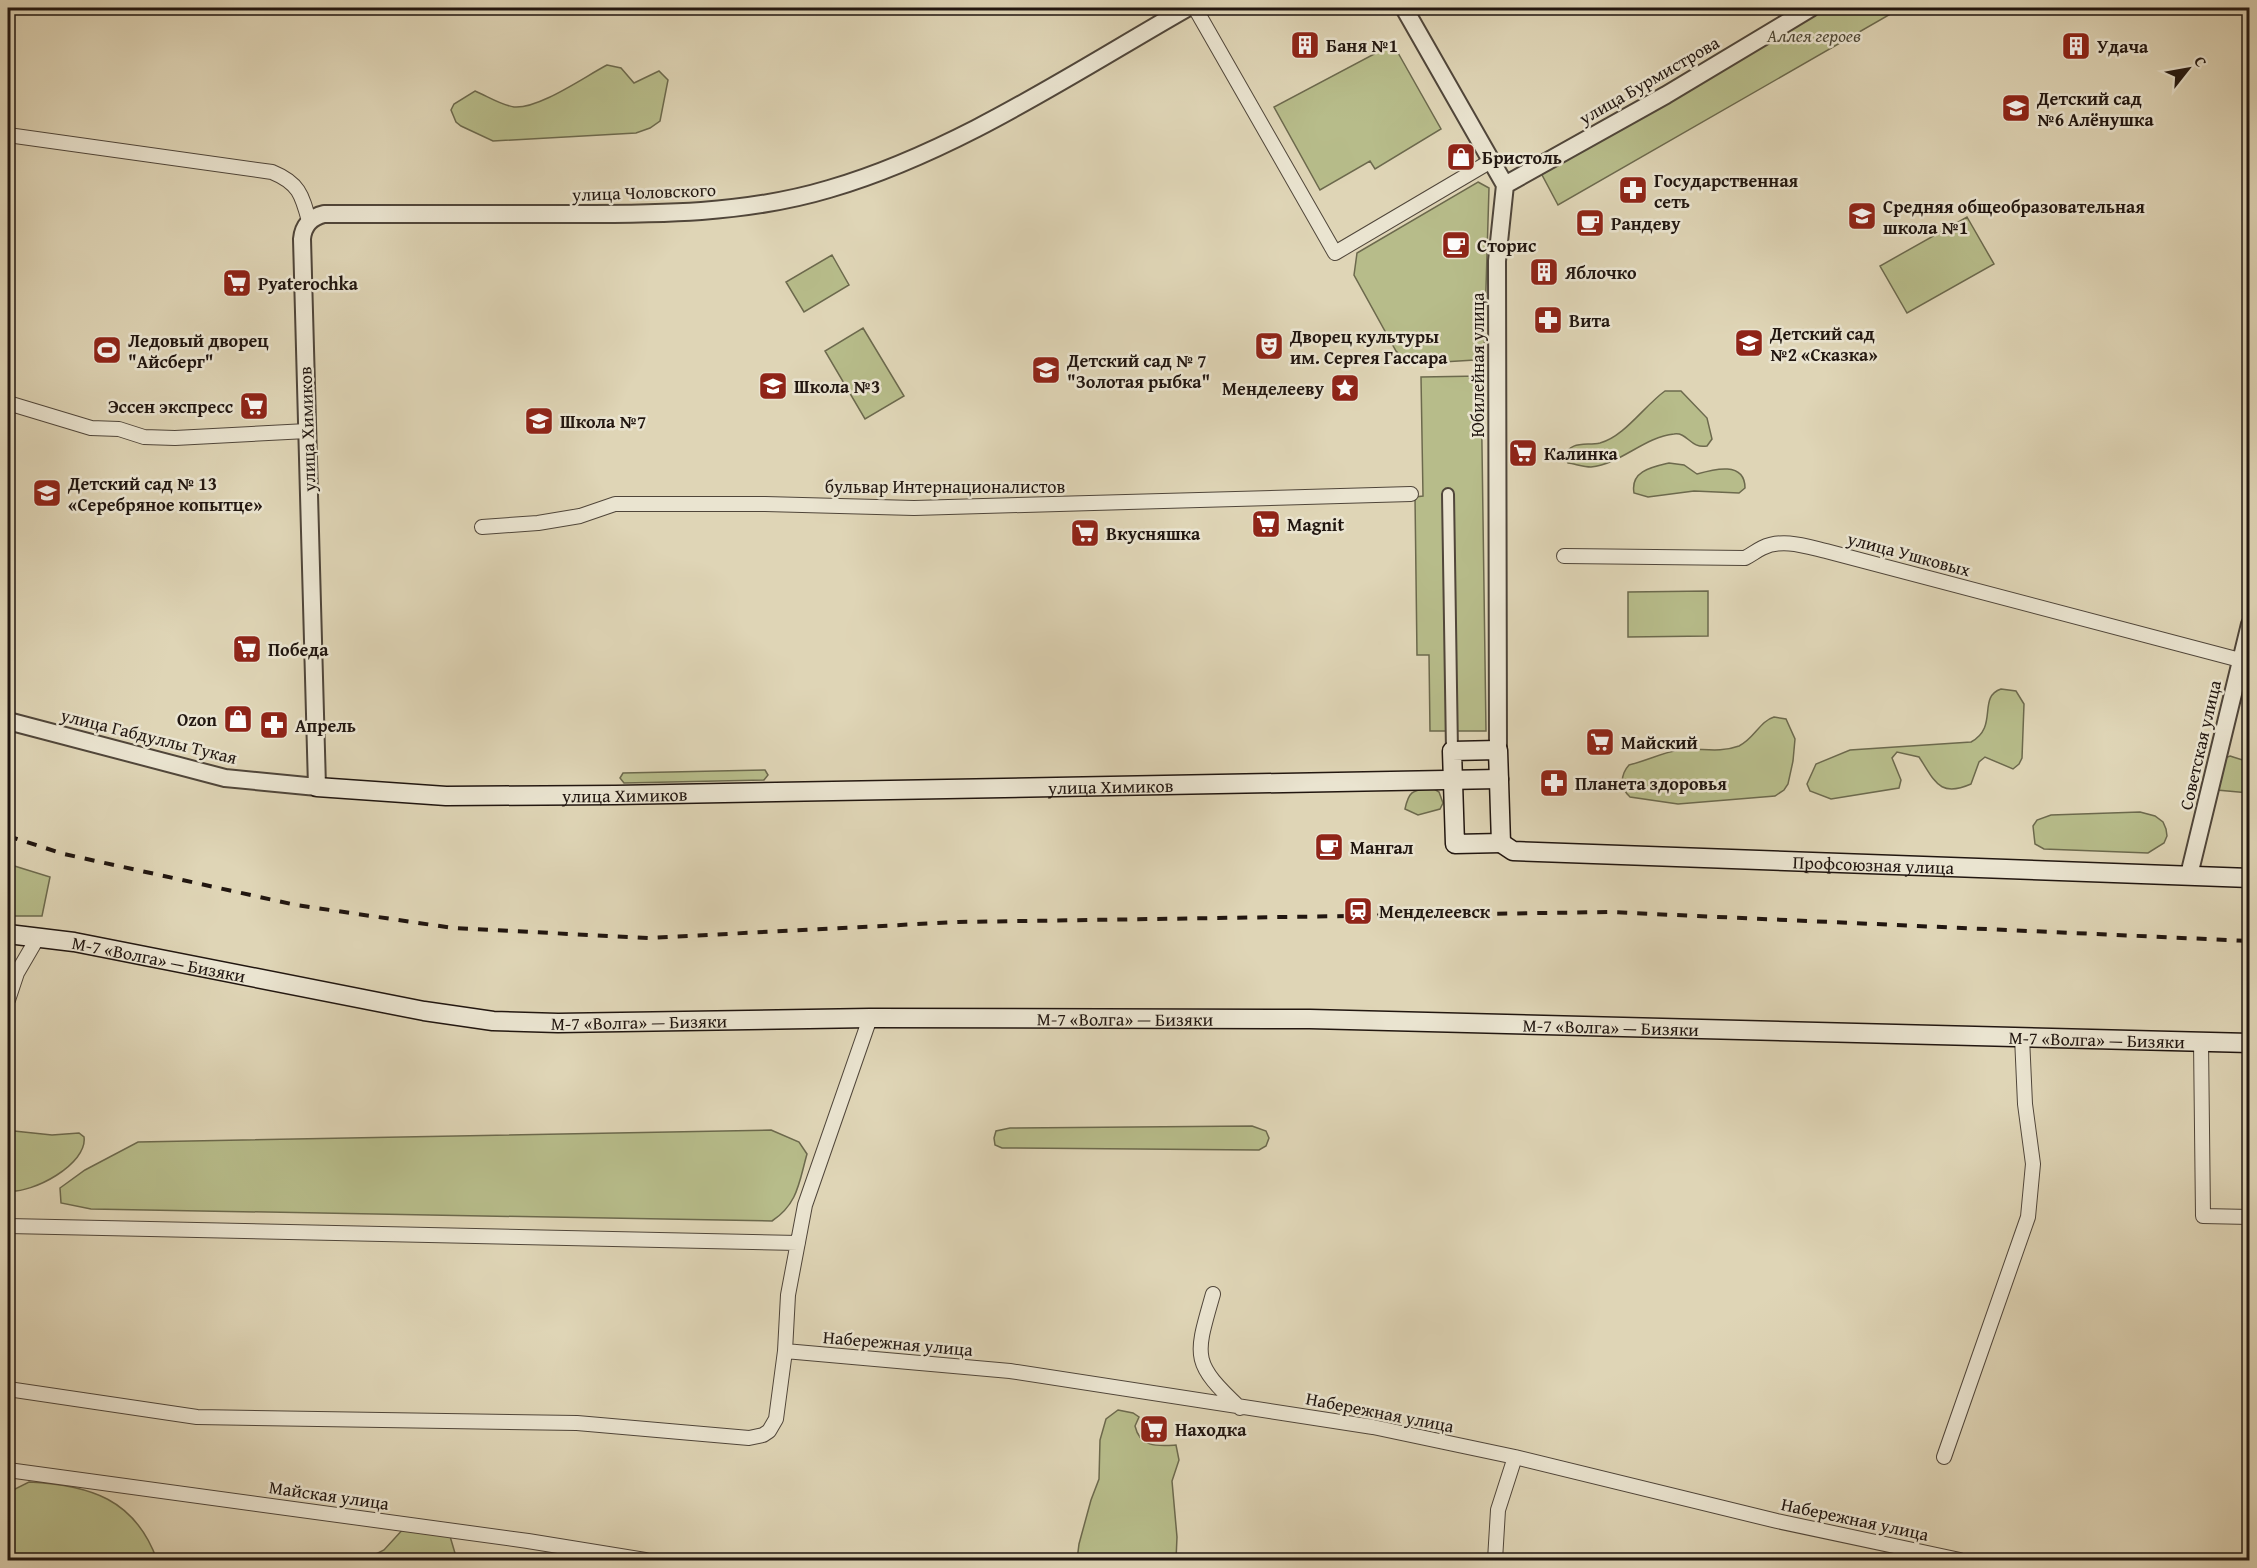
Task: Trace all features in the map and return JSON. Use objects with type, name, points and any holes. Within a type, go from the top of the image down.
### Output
[{"type":"main road","points":[[1498,750],[1501,843],[1455,844],[1452,751],[1498,750]]},
{"type":"main road","name":"улица Химиков","points":[[317,787],[446,796],[616,795],[1499,779]]},
{"type":"main road","name":"Профсоюзная улица","points":[[1501,843],[1513,852],[2250,878]]},
{"type":"main road","name":"М-7 «Волга» — Бизяки","points":[[8,934],[74,942],[424,1011],[493,1021],[558,1023],[870,1018],[1310,1019],[2250,1042]]},
{"type":"street","name":"улица Чоловского","points":[[309,221],[324,214],[684,213],[777,202],[830,189],[887,169],[961,136],[1187,8]]},
{"type":"street","points":[[1195,8],[1335,253],[1491,161]]},
{"type":"street","points":[[1404,8],[1505,185]]},
{"type":"street","name":"улица Бурмистрова","points":[[1505,185],[1666,95],[1811,8]]},
{"type":"street","points":[[8,135],[272,172],[284,177],[298,190],[303,198],[309,221]]},
{"type":"street","name":"Юбилейная улица","points":[[1498,750],[1497,261],[1505,185]]},
{"type":"street","name":"улица Химиков","points":[[309,221],[302,239],[317,787]]},
{"type":"street","points":[[8,403],[92,428],[118,429],[144,437],[175,438],[308,431]]},
{"type":"street","name":"бульвар Интернационалистов","points":[[482,527],[538,523],[580,516],[615,504],[765,504],[914,508],[1410,494]]},
{"type":"street","points":[[1448,494],[1452,751]]},
{"type":"street","name":"улица Ушковых","points":[[1564,556],[1745,558],[1762,548],[1789,543],[1826,550],[2243,667]]},
{"type":"street","name":"Советская улица","points":[[2189,875],[2243,667],[2250,624]]},
{"type":"street","name":"улица Габдуллы Тукая","points":[[8,721],[225,778],[317,787]]},
{"type":"street","points":[[8,1000],[17,973],[38,937]]},
{"type":"street","points":[[8,1389],[197,1417],[577,1423],[749,1438],[764,1435],[776,1419],[785,1351],[788,1296],[805,1205],[870,1018]]},
{"type":"street","points":[[1944,1457],[2028,1217],[2032,1164],[2025,1104],[2022,1037]]},
{"type":"street","points":[[2201,1041],[2203,1215],[2250,1217]]},
{"type":"street","points":[[8,1226],[798,1243]]},
{"type":"street","points":[[1213,1294],[1201,1337],[1201,1356],[1209,1377],[1240,1408]]},
{"type":"street","name":"Набережная улица","points":[[785,1351],[1010,1371],[1373,1427],[1515,1457],[1777,1521],[1960,1560]]},
{"type":"street","points":[[1495,1560],[1498,1510],[1515,1457]]},
{"type":"street","name":"Майская улица","points":[[8,1470],[528,1541],[645,1560]]},
{"type":"green space","name":"Аллея героев","points":[[1824,8],[1901,8],[1558,205],[1541,173]]},
{"type":"green space","points":[[1393,44],[1441,129],[1375,169],[1370,161],[1320,190],[1274,107]]},
{"type":"green space","points":[[607,65],[621,68],[634,83],[659,71],[668,80],[660,121],[636,133],[493,141],[461,126],[456,122],[451,110],[454,104],[475,91],[514,107],[536,103]]},
{"type":"green space","points":[[1478,182],[1489,188],[1484,354],[1475,360],[1410,364],[1396,351],[1354,275],[1357,253]]},
{"type":"green space","points":[[1967,217],[1994,264],[1907,313],[1880,266]]},
{"type":"green space","points":[[832,255],[849,285],[804,312],[786,282]]},
{"type":"green space","points":[[863,328],[904,396],[865,419],[825,351]]},
{"type":"green space","points":[[1481,376],[1486,731],[1430,731],[1429,655],[1417,655],[1415,497],[1423,496],[1421,377]]},
{"type":"green space","points":[[1665,391],[1681,391],[1707,418],[1712,439],[1707,446],[1697,445],[1683,435],[1674,434],[1653,440],[1602,465],[1588,467],[1568,463],[1564,457],[1570,448],[1609,440],[1626,428]]},
{"type":"green space","points":[[1669,463],[1684,465],[1697,474],[1720,469],[1734,470],[1744,479],[1745,488],[1739,493],[1694,491],[1648,497],[1634,493],[1635,480],[1639,475],[1649,468]]},
{"type":"green space","points":[[1708,591],[1708,636],[1628,637],[1628,592]]},
{"type":"green space","points":[[2001,689],[2016,691],[2024,704],[2022,758],[2013,769],[1985,757],[1979,762],[1971,784],[1960,788],[1945,788],[1934,780],[1919,757],[1897,752],[1892,758],[1901,780],[1899,788],[1831,799],[1810,791],[1807,784],[1816,764],[1850,750],[1971,742],[1984,729],[1990,699]]},
{"type":"green space","points":[[1774,717],[1786,719],[1795,739],[1788,784],[1775,796],[1678,804],[1630,797],[1624,790],[1623,777],[1629,765],[1678,750],[1723,750],[1739,746],[1765,722]]},
{"type":"green space","points":[[2230,756],[2249,762],[2249,793],[2217,790],[2225,758]]},
{"type":"green space","points":[[765,770],[768,775],[764,780],[624,783],[620,778],[623,773]]},
{"type":"green space","points":[[1431,787],[1439,792],[1443,803],[1440,809],[1418,815],[1405,809],[1408,798],[1413,792]]},
{"type":"green space","points":[[2140,812],[2155,816],[2163,822],[2166,829],[2167,836],[2164,843],[2148,853],[2044,849],[2035,844],[2033,826],[2037,820],[2051,815]]},
{"type":"green space","points":[[8,864],[50,877],[42,916],[8,916]]},
{"type":"green space","points":[[1252,1126],[1266,1131],[1269,1138],[1266,1146],[1259,1150],[1002,1148],[995,1145],[994,1138],[996,1131],[1010,1128]]},
{"type":"green space","points":[[771,1130],[799,1142],[807,1154],[792,1200],[772,1221],[91,1209],[61,1203],[60,1188],[85,1170],[138,1142]]},
{"type":"green space","points":[[14,1131],[52,1135],[79,1133],[84,1137],[83,1147],[68,1167],[56,1175],[31,1188],[8,1191],[8,1133]]},
{"type":"green space","points":[[1118,1410],[1133,1413],[1139,1417],[1135,1426],[1137,1433],[1145,1442],[1156,1445],[1176,1445],[1179,1460],[1172,1481],[1177,1537],[1176,1560],[1077,1560],[1079,1544],[1099,1479],[1100,1440],[1106,1419]]},
{"type":"green space","points":[[29,1482],[72,1487],[108,1499],[136,1522],[148,1539],[157,1560],[8,1560],[8,1500],[15,1489]]},
{"type":"green space","points":[[447,1526],[457,1560],[364,1560],[384,1550],[405,1527]]},
{"type":"railway","points":[[8,836],[64,854],[296,905],[453,928],[648,938],[958,922],[1609,912],[2250,941]]},
{"type":"place","name":"Баня №1","points":[[1305,45]]},
{"type":"place","name":"Удача","points":[[2076,46]]},
{"type":"place","name":"Детский сад №6 Алёнушка","points":[[2016,108]]},
{"type":"place","name":"Бристоль","points":[[1461,157]]},
{"type":"place","name":"Государственная сеть","points":[[1633,190]]},
{"type":"place","name":"Средняя общеобразовательная школа №1","points":[[1862,216]]},
{"type":"place","name":"Рандеву","points":[[1590,223]]},
{"type":"place","name":"Сторис","points":[[1456,245]]},
{"type":"place","name":"Яблочко","points":[[1544,272]]},
{"type":"place","name":"Pyaterochka","points":[[237,283]]},
{"type":"place","name":"Вита","points":[[1548,320]]},
{"type":"place","name":"Детский сад №2 «Сказка»","points":[[1749,343]]},
{"type":"place","name":"Дворец культуры им. Сергея Гассара","points":[[1269,346]]},
{"type":"place","name":"Ледовый дворец \"Айсберг\"","points":[[107,350]]},
{"type":"place","name":"Детский сад № 7 \"Золотая рыбка\"","points":[[1046,370]]},
{"type":"place","name":"Школа №3","points":[[773,386]]},
{"type":"place","name":"Менделееву","points":[[1345,388]]},
{"type":"place","name":"Эссен экспресс","points":[[254,406]]},
{"type":"place","name":"Школа №7","points":[[539,421]]},
{"type":"place","name":"Калинка","points":[[1523,453]]},
{"type":"place","name":"Детский сад № 13 «Серебряное копытце»","points":[[47,493]]},
{"type":"place","name":"Magnit","points":[[1266,524]]},
{"type":"place","name":"Вкусняшка","points":[[1085,533]]},
{"type":"place","name":"Победа","points":[[247,649]]},
{"type":"place","name":"Ozon","points":[[238,719]]},
{"type":"place","name":"Апрель","points":[[274,725]]},
{"type":"place","name":"Майский","points":[[1600,742]]},
{"type":"place","name":"Планета здоровья","points":[[1554,783]]},
{"type":"place","name":"Мангал","points":[[1329,847]]},
{"type":"place","name":"Менделеевск","points":[[1358,911]]},
{"type":"place","name":"Находка","points":[[1154,1429]]}]
